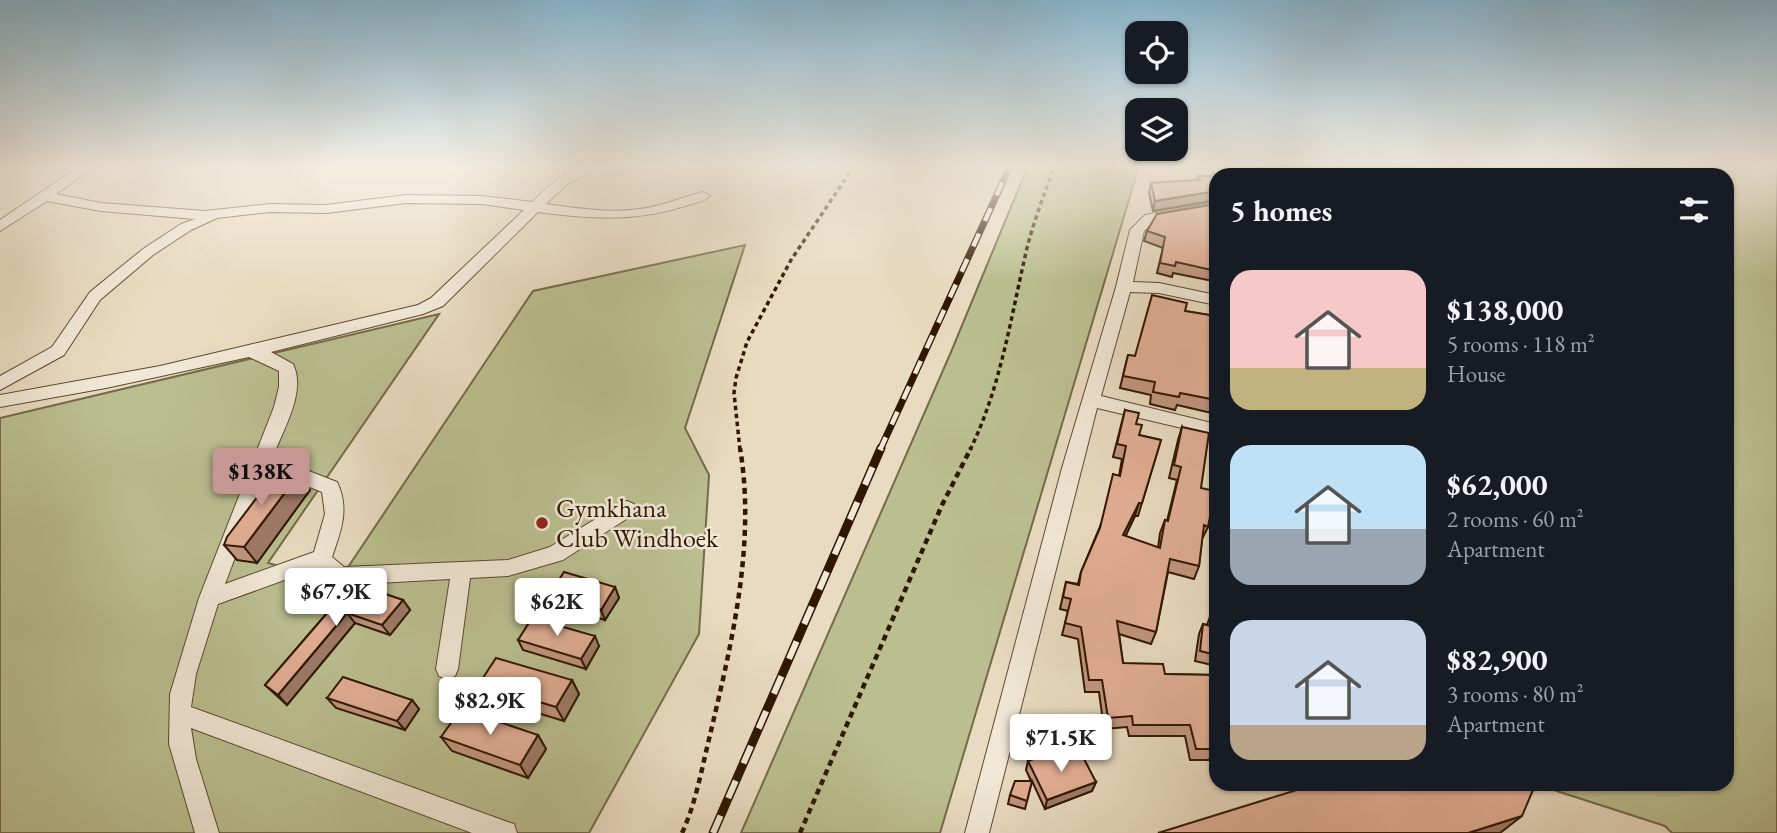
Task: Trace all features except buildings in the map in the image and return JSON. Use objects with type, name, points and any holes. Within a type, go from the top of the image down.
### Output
[{"type":"street","points":[[0,227],[31,205]]},
{"type":"street","points":[[90,205],[158,213],[219,214],[270,208],[326,209],[359,205]]},
{"type":"street","points":[[509,205],[619,215],[655,211],[675,205]]},
{"type":"street","points":[[0,401],[247,351],[424,309],[437,302],[536,205]]},
{"type":"street","points":[[977,833],[1137,230],[1143,222],[1154,217],[1209,208]]},
{"type":"street","points":[[0,384],[58,351],[95,296],[148,252],[187,227],[219,214]]},
{"type":"street","points":[[1124,286],[1159,288],[1209,299]]},
{"type":"street","points":[[207,833],[181,747],[179,713],[183,680],[209,598],[263,461],[290,378],[287,368],[268,357],[247,351]]},
{"type":"street","points":[[0,408],[50,393]]},
{"type":"street","points":[[1090,400],[1209,428]]},
{"type":"street","points":[[263,461],[330,487],[335,496],[336,517],[322,558]]},
{"type":"street","points":[[322,558],[330,570],[342,576],[508,568],[556,554],[627,509]]},
{"type":"street","points":[[209,598],[322,558]]},
{"type":"street","points":[[447,668],[461,570]]},
{"type":"street","points":[[179,713],[505,833]]},
{"type":"path","points":[[682,833],[689,818],[729,659],[742,553],[746,498],[734,400],[736,376],[756,327],[795,251],[827,205]]},
{"type":"path","points":[[800,833],[942,505],[983,423],[1000,367],[1028,244],[1041,205]]},
{"type":"green space","points":[[1012,205],[1127,205],[940,833],[741,833],[951,352]]},
{"type":"green space","points":[[1734,205],[1777,205],[1777,833],[1672,833],[1665,826],[1557,791],[1734,791]]},
{"type":"green space","name":"Gymkhana Club Windhoek","points":[[745,245],[685,428],[709,475],[699,634],[589,833],[0,833],[0,418],[439,314],[268,563],[338,582],[533,291]]},
{"type":"railway","points":[[880,450],[992,205]]},
{"type":"railway","points":[[713,833],[881,448]]},
{"type":"place","name":"Gymkhana Club Windhoek","points":[[542,523]]}]
